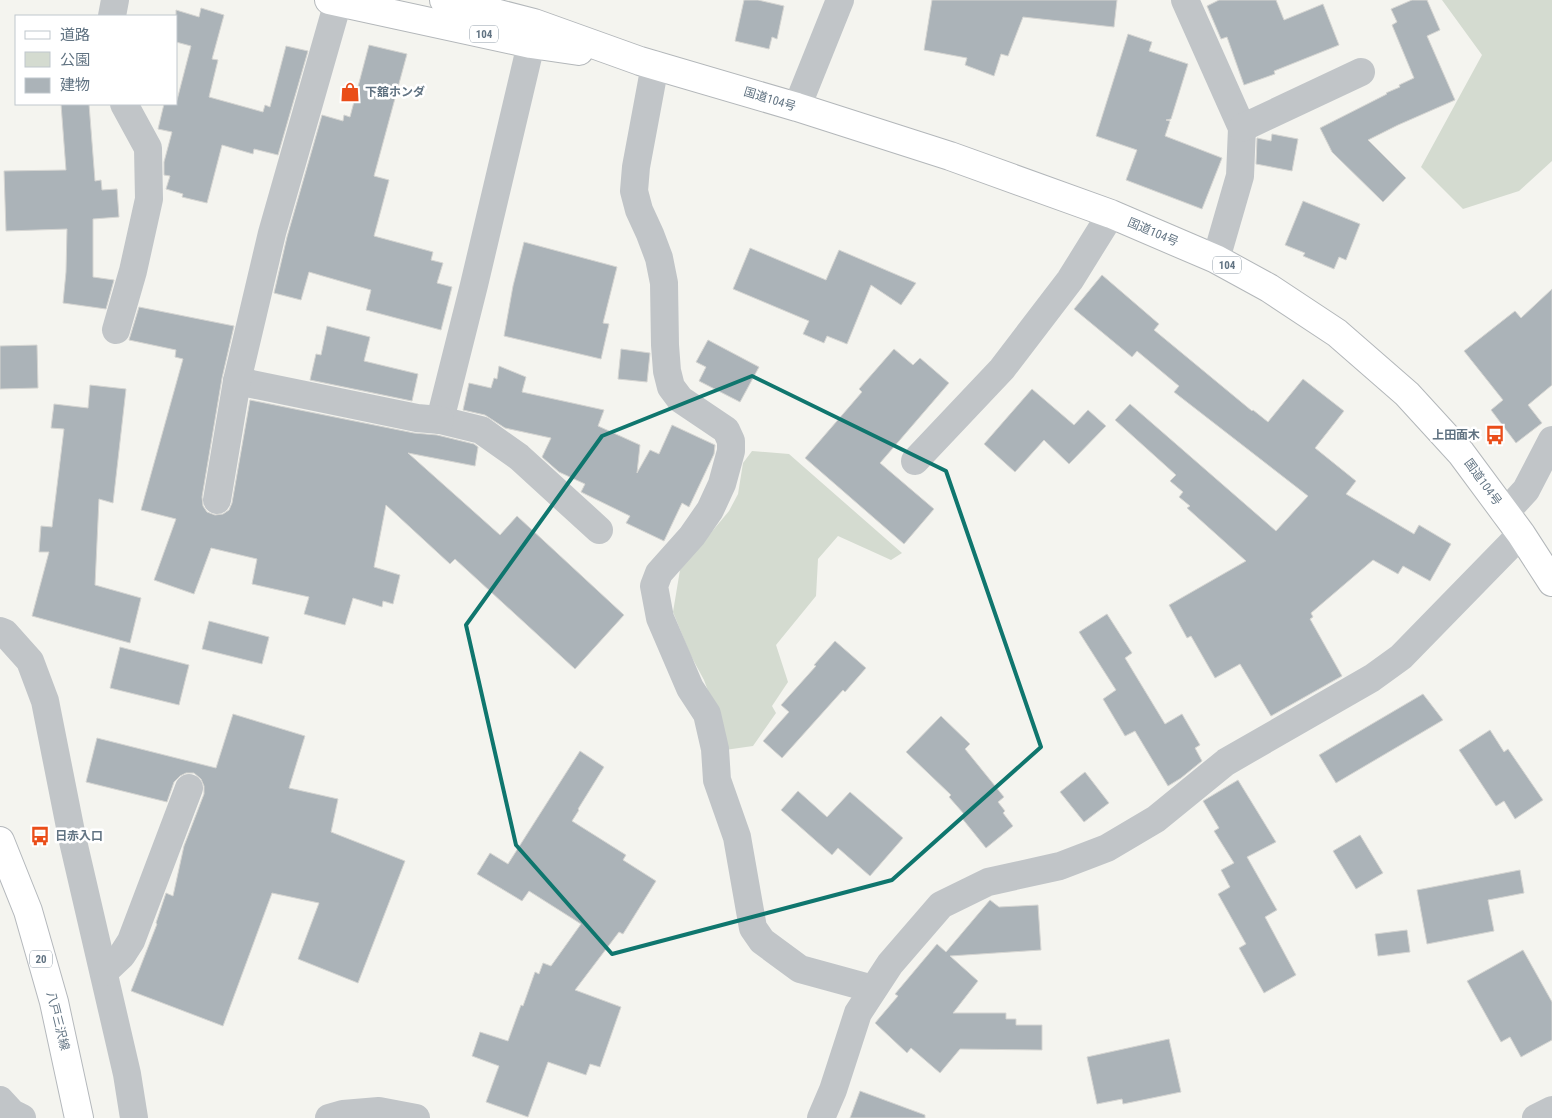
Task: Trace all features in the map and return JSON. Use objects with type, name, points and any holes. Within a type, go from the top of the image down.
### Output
[{"type":"main road","name":"国道104号","points":[[444,0],[534,22],[647,63],[796,107],[950,156],[1111,214],[1216,259],[1269,288],[1337,333],[1407,394],[1461,453],[1513,523],[1552,582]]},
{"type":"main road","name":"国道104号","points":[[334,1],[531,44],[647,63]]},
{"type":"main road","name":"八戸三沢線","points":[[0,841],[30,920],[54,1002],[79,1118]]},
{"type":"street","points":[[112,15],[115,0]]},
{"type":"street","points":[[796,107],[840,0]]},
{"type":"street","points":[[1185,0],[1242,128],[1240,176],[1216,259]]},
{"type":"street","points":[[217,500],[237,381],[272,233],[334,1]]},
{"type":"street","points":[[440,420],[531,44]]},
{"type":"street","points":[[647,63],[634,191],[638,210],[659,258],[664,283],[667,371],[672,387],[680,399],[726,430],[731,441],[731,451],[722,484],[710,510],[692,536],[660,573],[654,586],[660,618],[690,688],[707,714],[715,749],[717,780],[737,837],[753,928],[762,941],[800,969],[873,989]]},
{"type":"street","points":[[1242,128],[1361,72]]},
{"type":"street","points":[[116,330],[133,271],[149,199],[148,148],[125,105]]},
{"type":"street","points":[[915,461],[1002,368],[1070,280],[1111,214]]},
{"type":"street","points":[[237,381],[417,418],[440,420],[481,430],[519,458],[600,530]]},
{"type":"street","points":[[821,1118],[833,1090],[858,1013],[890,964],[941,905],[988,882],[1060,866],[1107,848],[1156,819],[1226,762],[1372,678],[1401,657],[1513,523],[1526,490],[1552,440]]},
{"type":"street","points":[[0,631],[5,633],[30,661],[45,701],[72,837],[128,1074],[134,1118]]},
{"type":"street","points":[[104,972],[122,955],[131,941],[189,788]]},
{"type":"street","points":[[0,1100],[12,1113],[22,1118]]},
{"type":"street","points":[[1536,1118],[1552,1110]]},
{"type":"street","points":[[329,1118],[343,1114],[379,1111],[416,1118]]},
{"type":"highlighted area","points":[[752,376],[946,471],[1041,747],[892,880],[612,954],[516,845],[466,625],[602,436]]},
{"type":"green space","points":[[1442,0],[1552,0],[1552,161],[1519,191],[1463,209],[1421,167],[1482,55]]},
{"type":"green space","points":[[752,451],[789,454],[902,553],[891,560],[838,536],[818,559],[816,596],[776,645],[788,682],[772,706],[776,713],[753,746],[725,750],[715,710],[704,680],[690,654],[673,612],[680,570],[729,511],[738,494],[743,463]]},
{"type":"building","points":[[744,0],[758,0],[784,6],[777,39],[772,37],[769,49],[735,41]]},
{"type":"building","points":[[932,0],[1117,0],[1114,27],[1023,17],[1008,56],[1001,54],[994,76],[965,65],[967,58],[924,50]]},
{"type":"building","points":[[1219,0],[1276,0],[1284,20],[1323,4],[1339,45],[1274,71],[1275,74],[1244,85],[1227,37],[1221,39],[1207,6]]},
{"type":"building","points":[[1412,0],[1427,0],[1440,30],[1427,36],[1455,100],[1368,140],[1406,178],[1383,202],[1332,152],[1320,128],[1414,78],[1392,25],[1397,22],[1391,9]]},
{"type":"building","points":[[201,8],[224,15],[212,59],[218,60],[209,97],[263,112],[265,105],[270,107],[286,46],[308,51],[278,155],[254,149],[253,154],[222,145],[207,203],[182,197],[183,194],[166,189],[170,176],[164,175],[164,162],[172,132],[158,129],[164,105],[178,105],[178,96],[191,46],[178,43],[178,15],[176,15],[176,10],[199,17]]},
{"type":"building","points":[[1128,34],[1152,42],[1149,51],[1188,64],[1171,119],[1166,120],[1170,121],[1165,136],[1222,158],[1202,209],[1126,180],[1137,150],[1096,136]]},
{"type":"building","points":[[369,45],[407,54],[374,176],[389,180],[374,236],[433,252],[431,260],[443,263],[437,283],[452,287],[441,330],[366,310],[371,290],[309,272],[301,300],[274,293],[287,237],[322,115],[343,121],[344,115],[350,117]]},
{"type":"building","points":[[61,105],[89,105],[95,181],[101,180],[102,190],[117,189],[119,217],[93,219],[93,277],[114,280],[106,309],[63,303],[67,229],[6,231],[4,171],[66,170]]},
{"type":"building","points":[[1272,134],[1298,139],[1292,171],[1256,164],[1257,138],[1271,141]]},
{"type":"building","points":[[1303,201],[1360,224],[1346,260],[1339,257],[1334,269],[1303,256],[1305,253],[1285,245]]},
{"type":"building","points":[[524,242],[617,267],[603,323],[609,324],[601,359],[504,336],[513,286]]},
{"type":"building","points":[[750,248],[826,280],[839,250],[916,283],[901,305],[871,285],[847,344],[827,336],[824,343],[803,334],[809,321],[733,289]]},
{"type":"building","points":[[1102,275],[1159,324],[1154,330],[1268,422],[1303,379],[1344,411],[1315,448],[1356,481],[1346,494],[1414,534],[1419,525],[1451,544],[1430,581],[1403,566],[1398,574],[1373,560],[1311,613],[1313,617],[1310,619],[1342,676],[1271,716],[1240,664],[1215,678],[1191,636],[1187,638],[1169,605],[1246,561],[1187,508],[1190,506],[1179,497],[1183,492],[1170,481],[1176,475],[1115,420],[1130,404],[1276,531],[1308,496],[1174,392],[1179,386],[1137,351],[1132,357],[1074,309]]},
{"type":"building","points":[[1552,289],[1552,385],[1528,405],[1542,423],[1516,443],[1491,410],[1503,400],[1464,351],[1515,311],[1521,318]]},
{"type":"building","points":[[139,307],[234,326],[222,378],[202,497],[203,506],[207,512],[215,515],[223,514],[229,510],[232,503],[250,400],[414,433],[437,435],[474,444],[478,447],[475,466],[408,453],[500,535],[517,516],[624,615],[575,669],[455,559],[450,564],[386,505],[374,567],[400,575],[393,604],[383,601],[382,607],[353,598],[345,625],[304,614],[309,597],[252,584],[257,559],[211,548],[194,594],[154,580],[176,519],[141,510],[183,359],[175,357],[176,350],[129,340]]},
{"type":"building","points":[[327,326],[370,337],[364,361],[418,374],[412,401],[310,380],[316,354],[321,355]]},
{"type":"building","points":[[708,340],[759,367],[740,402],[699,381],[706,367],[696,362]]},
{"type":"building","points":[[37,345],[38,388],[0,389],[0,346]]},
{"type":"building","points":[[621,349],[650,353],[647,382],[618,379]]},
{"type":"building","points":[[894,349],[913,365],[920,358],[949,383],[880,463],[934,509],[904,544],[805,458],[862,392],[859,389]]},
{"type":"building","points":[[499,366],[526,377],[522,392],[604,410],[598,426],[640,445],[637,473],[650,450],[659,454],[672,425],[715,445],[714,454],[689,507],[682,503],[664,541],[626,523],[630,516],[581,492],[585,484],[559,472],[542,457],[551,438],[505,428],[485,415],[463,410],[469,383],[491,388],[494,378],[497,379]]},
{"type":"building","points":[[90,385],[126,389],[113,503],[99,499],[95,585],[141,598],[130,643],[32,616],[49,552],[39,552],[41,526],[52,527],[64,429],[51,428],[54,404],[88,408]]},
{"type":"building","points":[[1032,389],[1074,425],[1088,410],[1106,426],[1069,464],[1044,440],[1015,472],[984,444]]},
{"type":"building","points":[[1107,614],[1132,653],[1125,658],[1165,724],[1182,714],[1200,745],[1195,748],[1202,761],[1168,786],[1135,731],[1125,736],[1103,699],[1116,690],[1079,632]]},
{"type":"building","points":[[209,621],[269,637],[262,664],[202,649]]},
{"type":"building","points":[[835,641],[866,668],[845,692],[843,690],[782,758],[763,741],[789,712],[781,705],[816,666],[814,665]]},
{"type":"building","points":[[120,647],[189,665],[179,705],[110,688]]},
{"type":"building","points":[[1423,694],[1443,720],[1336,783],[1319,755]]},
{"type":"building","points":[[233,714],[305,736],[289,788],[338,799],[331,832],[405,861],[358,983],[298,959],[319,903],[272,893],[223,1026],[131,991],[157,924],[166,893],[173,896],[184,846],[204,794],[204,786],[201,779],[194,773],[186,773],[180,776],[174,782],[167,802],[86,782],[97,738],[216,768]]},
{"type":"building","points":[[941,716],[970,744],[965,749],[1004,797],[998,802],[1005,811],[1003,813],[1013,826],[986,848],[961,817],[964,814],[949,797],[951,795],[906,752]]},
{"type":"building","points":[[1490,730],[1504,752],[1508,749],[1543,800],[1515,819],[1504,801],[1496,806],[1459,750]]},
{"type":"building","points":[[580,751],[604,767],[572,821],[626,855],[623,860],[656,881],[623,934],[619,932],[575,990],[621,1007],[600,1067],[590,1064],[586,1075],[548,1062],[528,1117],[486,1102],[499,1066],[472,1056],[480,1032],[508,1041],[535,972],[539,974],[543,963],[551,966],[581,924],[529,891],[522,901],[477,874],[490,853],[508,864]]},
{"type":"building","points":[[1085,772],[1109,803],[1084,822],[1060,792]]},
{"type":"building","points":[[1238,780],[1276,842],[1247,857],[1277,910],[1265,917],[1296,975],[1264,993],[1239,948],[1246,944],[1218,894],[1230,887],[1221,870],[1234,863],[1214,831],[1219,828],[1203,801]]},
{"type":"building","points":[[798,791],[827,817],[850,792],[903,838],[870,876],[838,848],[832,855],[781,810]]},
{"type":"building","points":[[1360,835],[1383,873],[1356,889],[1333,851]]},
{"type":"building","points":[[1520,870],[1524,893],[1488,900],[1494,931],[1427,944],[1417,890]]},
{"type":"building","points":[[990,900],[999,907],[1038,905],[1041,950],[950,956],[978,981],[953,1013],[1006,1013],[1006,1019],[1016,1019],[1016,1025],[1042,1025],[1042,1050],[960,1049],[940,1073],[911,1048],[907,1053],[875,1023],[898,996],[895,994],[937,944],[946,952]]},
{"type":"building","points":[[1407,930],[1410,952],[1378,956],[1375,934]]},
{"type":"building","points":[[1523,950],[1552,1002],[1552,1040],[1521,1057],[1510,1037],[1501,1042],[1467,981]]},
{"type":"building","points":[[1169,1039],[1181,1092],[1123,1104],[1122,1099],[1097,1104],[1087,1057]]},
{"type":"building","points":[[860,1091],[925,1115],[925,1118],[850,1118]]},
{"type":"place","name":"下舘ホンダ","points":[[350,92]]},
{"type":"place","name":"上田面木","points":[[1495,435]]},
{"type":"place","name":"日赤入口","points":[[40,836]]}]
